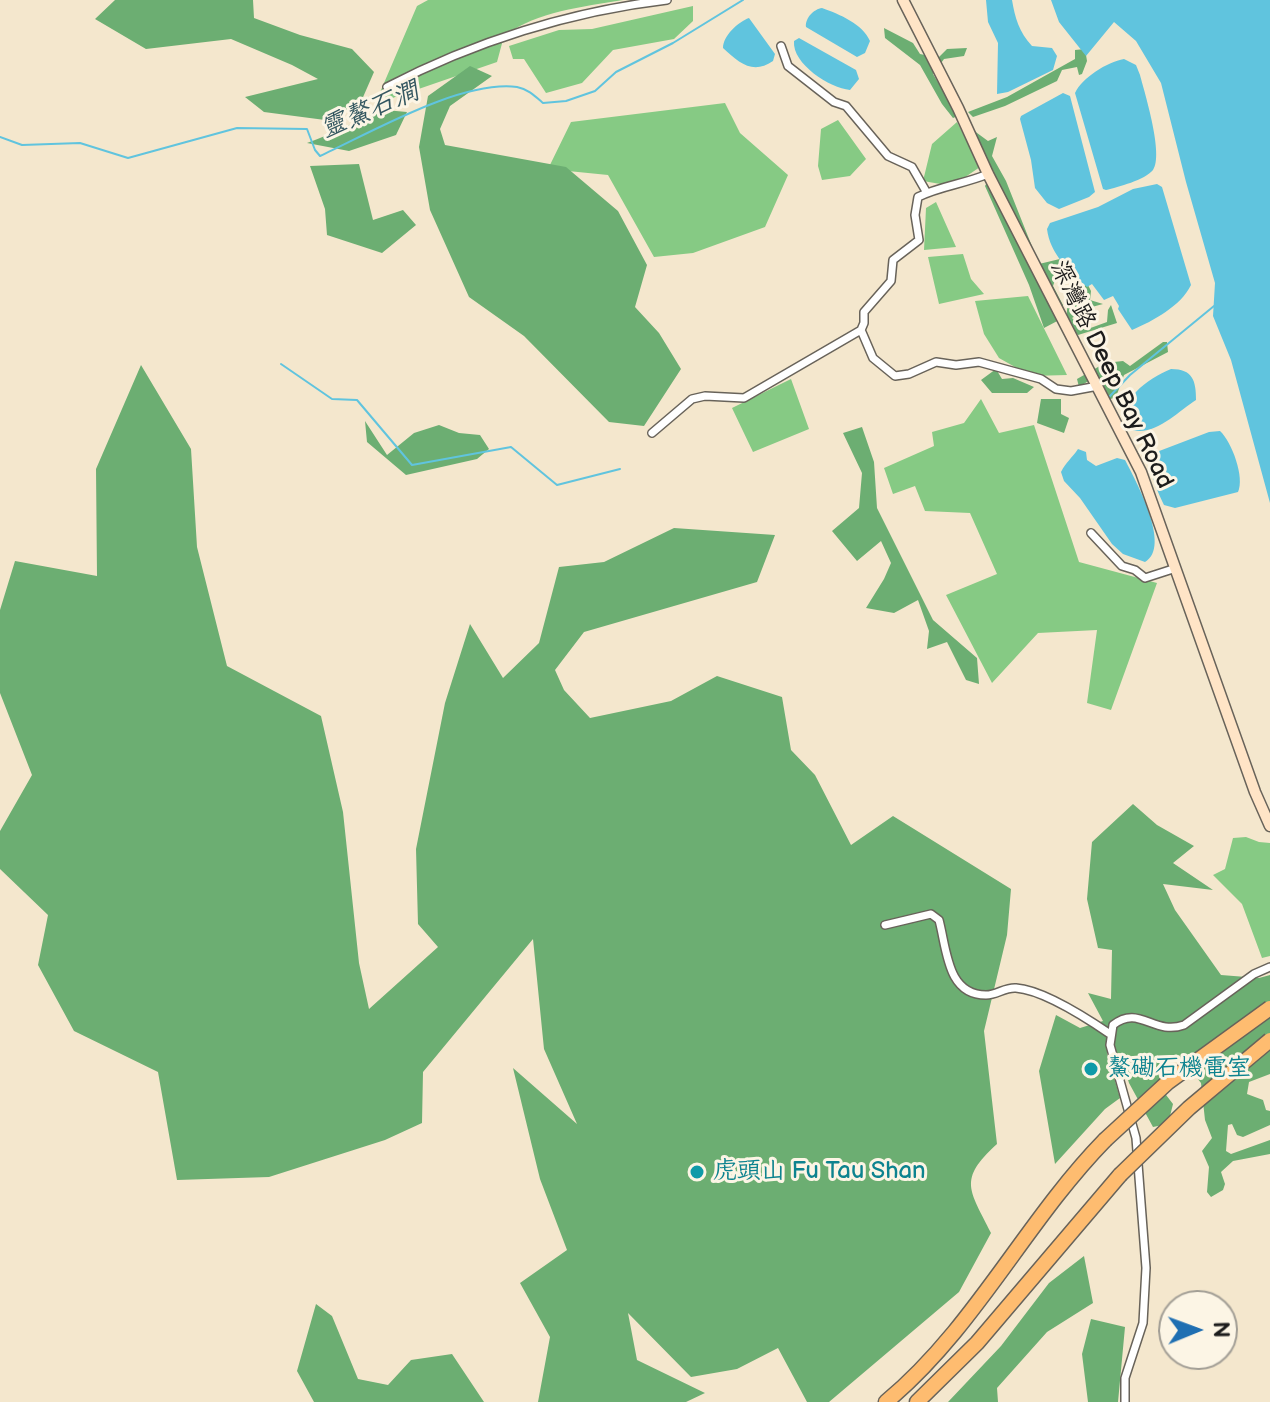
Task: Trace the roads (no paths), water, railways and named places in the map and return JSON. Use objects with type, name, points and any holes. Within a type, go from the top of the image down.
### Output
[{"type":"highway","points":[[886,1402],[921,1371],[957,1332],[1062,1189],[1105,1140],[1189,1065],[1270,1008]]},
{"type":"highway","points":[[917,1402],[964,1358],[1120,1175],[1200,1098],[1270,1040]]},
{"type":"street","points":[[387,87],[464,50],[566,20],[638,3],[667,0]]},
{"type":"street","name":"深灣路 Deep Bay Road","points":[[903,0],[988,174],[1141,472],[1255,792],[1270,826]]},
{"type":"street","points":[[781,46],[788,66],[834,102],[846,106],[888,156],[912,167],[927,193]]},
{"type":"street","points":[[988,174],[918,197],[915,215],[919,240],[893,260],[891,281],[864,312],[861,330],[873,358],[895,376],[909,374],[936,362],[956,365],[979,362],[1041,379],[1056,389],[1071,391],[1098,386]]},
{"type":"street","points":[[652,433],[692,399],[705,396],[744,398],[861,330]]},
{"type":"street","points":[[1091,533],[1122,566],[1135,570],[1145,578],[1176,568]]},
{"type":"street","points":[[885,925],[931,914],[939,920],[957,984],[970,994],[996,995],[1008,988],[1017,988],[1062,1005],[1110,1034]]},
{"type":"street","points":[[1125,1402],[1125,1378],[1143,1323],[1146,1268],[1136,1138],[1110,1045],[1113,1025],[1120,1019],[1136,1017],[1163,1029],[1174,1029],[1254,974],[1270,967]]},
{"type":"water","points":[[986,0],[1012,0],[1018,24],[1032,46],[1052,48],[1057,56],[1053,70],[1008,92],[997,94],[998,43],[988,22]]},
{"type":"water","points":[[1051,0],[1270,0],[1270,503],[1231,360],[1213,316],[1215,283],[1161,83],[1136,41],[1114,22],[1086,56],[1059,22]]},
{"type":"water","points":[[822,8],[843,17],[867,35],[870,41],[865,53],[857,57],[806,27],[811,14]]},
{"type":"water","points":[[749,18],[775,54],[773,61],[759,67],[746,65],[723,48],[732,30]]},
{"type":"water","points":[[799,38],[856,70],[859,79],[850,90],[823,80],[806,66],[795,50],[794,41]]},
{"type":"water","points":[[1124,59],[1136,65],[1140,75],[1152,124],[1156,162],[1153,170],[1144,177],[1106,190],[1103,189],[1075,93],[1096,72]]},
{"type":"water","points":[[1063,93],[1070,96],[1095,192],[1059,209],[1047,203],[1035,188],[1020,119]]},
{"type":"water","points":[[1157,184],[1162,187],[1191,285],[1173,306],[1132,330],[1113,296],[1104,300],[1092,284],[1087,287],[1061,261],[1047,229],[1050,223],[1098,207],[1133,189]]},
{"type":"water","points":[[1171,369],[1184,371],[1192,377],[1196,400],[1155,428],[1136,431],[1127,428],[1126,408],[1130,400],[1153,378]]},
{"type":"water","points":[[1220,431],[1236,460],[1240,478],[1238,492],[1175,508],[1164,505],[1152,473],[1154,453],[1209,432]]},
{"type":"water","points":[[1078,449],[1086,452],[1087,460],[1096,466],[1117,458],[1125,460],[1153,529],[1155,543],[1152,554],[1145,562],[1123,554],[1112,544],[1080,498],[1064,481],[1061,472]]},
{"type":"waterway","name":"靈鰲石澗","points":[[0,137],[22,145],[80,143],[128,158],[237,128],[307,129],[320,156],[417,110],[470,91],[517,87],[543,103],[566,101],[595,91],[616,72],[673,43],[743,0]]},
{"type":"waterway","points":[[1109,397],[1130,375],[1214,306]]},
{"type":"waterway","points":[[281,364],[332,399],[357,400],[412,465],[511,447],[557,485],[620,469]]},
{"type":"place","name":"鰲磡石機電室","points":[[1091,1069]]},
{"type":"place","name":"虎頭山 Fu Tau Shan","points":[[697,1172]]}]
